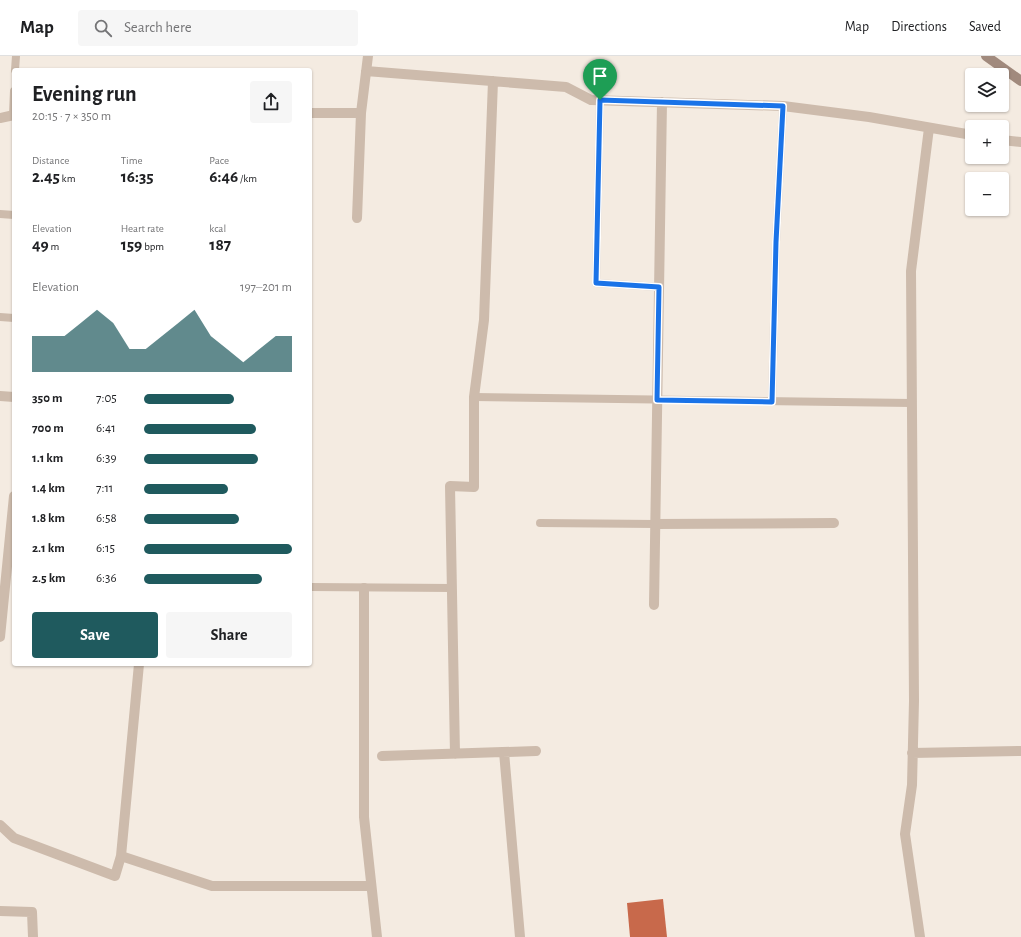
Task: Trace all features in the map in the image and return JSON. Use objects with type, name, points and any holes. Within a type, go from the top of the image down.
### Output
[{"type":"street","points":[[356,218],[362,113],[368,56]]},
{"type":"street","points":[[986,56],[1021,81]]},
{"type":"street","points":[[366,71],[566,87],[591,100],[783,106],[869,117],[965,134]]},
{"type":"street","points":[[455,754],[450,486],[474,487],[474,397],[484,320],[494,81]]},
{"type":"street","points":[[654,605],[662,102]]},
{"type":"street","points":[[312,113],[362,113]]},
{"type":"street","points":[[0,118],[12,115]]},
{"type":"street","points":[[920,937],[905,834],[912,785],[914,701],[911,271],[929,128]]},
{"type":"street","points":[[1009,141],[1021,142]]},
{"type":"street","points":[[0,396],[12,397]]},
{"type":"street","points":[[0,637],[12,516]]},
{"type":"street","points":[[655,524],[834,523]]},
{"type":"street","points":[[364,588],[364,817],[377,937]]},
{"type":"street","points":[[0,825],[14,838],[115,876],[121,856],[139,666]]},
{"type":"street","points":[[382,756],[536,751]]},
{"type":"street","points":[[912,753],[1021,751]]},
{"type":"street","points":[[504,752],[520,937]]},
{"type":"street","points":[[121,856],[212,886],[371,886]]},
{"type":"street","points":[[0,911],[32,912],[33,937]]},
{"type":"lane","points":[[15,68],[16,56]]},
{"type":"lane","points":[[600,100],[596,283],[659,287]]},
{"type":"lane","points":[[772,402],[776,242],[783,106]]},
{"type":"lane","points":[[0,214],[12,215]]},
{"type":"lane","points":[[0,317],[12,318]]},
{"type":"lane","points":[[474,397],[911,403]]},
{"type":"lane","points":[[540,523],[655,524]]},
{"type":"lane","points":[[312,587],[452,588]]},
{"type":"building","points":[[663,899],[667,937],[630,937],[627,903]]},
{"type":"route","points":[[600,100],[783,106],[776,242],[772,402],[657,400],[659,287],[596,283],[600,100]]}]
